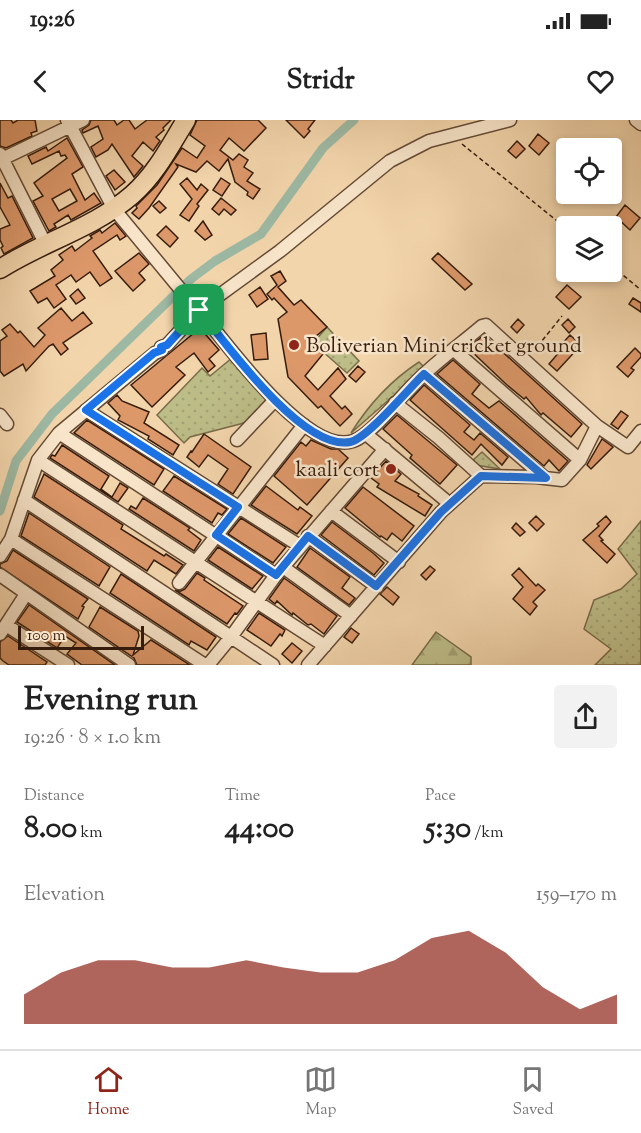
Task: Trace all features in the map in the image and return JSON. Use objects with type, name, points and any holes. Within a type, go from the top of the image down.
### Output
[{"type":"highway","points":[[0,269],[114,209],[134,194],[154,172],[186,120]]},
{"type":"street","points":[[46,245],[1,157],[69,123],[83,120]]},
{"type":"street","points":[[0,556],[11,539],[38,460],[59,433],[154,353],[162,350],[161,347],[167,345],[197,309],[280,251],[390,161],[429,141],[510,120]]},
{"type":"street","points":[[636,120],[641,124]]},
{"type":"street","points":[[69,123],[114,209],[169,276],[261,387],[304,425],[331,442],[351,442],[366,434],[424,374],[486,325],[597,426],[628,447],[641,431]]},
{"type":"street","points":[[454,350],[580,460]]},
{"type":"street","points":[[424,374],[546,478]]},
{"type":"street","points":[[237,440],[275,399]]},
{"type":"street","points":[[395,403],[481,476],[562,480],[580,460],[597,426]]},
{"type":"street","points":[[86,410],[238,507],[304,541],[376,586]]},
{"type":"street","points":[[179,583],[304,425]]},
{"type":"street","points":[[59,433],[216,535],[351,615]]},
{"type":"street","points":[[366,434],[450,504]]},
{"type":"street","points":[[11,539],[206,665],[231,637],[304,541],[385,449]]},
{"type":"street","points":[[38,460],[325,646]]},
{"type":"street","points":[[308,665],[450,504],[481,476]]},
{"type":"street","points":[[24,500],[273,665]]},
{"type":"street","points":[[331,511],[399,562]]},
{"type":"street","points":[[0,575],[129,665]]},
{"type":"street","points":[[27,594],[3,630],[68,665]]},
{"type":"path","points":[[450,134],[556,221]]},
{"type":"path","points":[[622,274],[641,290]]},
{"type":"path","points":[[526,360],[562,316]]},
{"type":"green space","points":[[327,327],[359,361],[347,373],[313,343]]},
{"type":"green space","points":[[232,358],[267,399],[253,417],[244,423],[190,437],[184,443],[157,415],[202,368],[210,376]]},
{"type":"green space","points":[[419,362],[424,369],[351,433],[381,394]]},
{"type":"green space","points":[[482,452],[500,469],[476,465],[472,461]]},
{"type":"green space","points":[[641,521],[641,665],[595,665],[611,649],[584,629],[594,600],[621,589],[637,574],[618,549]]},
{"type":"green space","points":[[436,632],[471,657],[471,665],[412,665]]},
{"type":"building","points":[[0,120],[11,120],[13,123],[18,120],[35,120],[37,131],[31,133],[32,136],[6,148],[0,146]]},
{"type":"building","points":[[91,120],[114,120],[117,125],[124,120],[129,120],[135,129],[147,120],[171,120],[156,137],[160,141],[153,151],[143,142],[132,156],[143,166],[134,177],[112,144],[108,150],[96,157],[91,147],[103,139],[98,126],[83,133],[82,130],[89,125]]},
{"type":"building","points":[[197,120],[258,120],[266,128],[244,151],[229,138],[220,150],[233,160],[239,154],[248,160],[244,167],[253,173],[247,181],[260,189],[253,199],[247,195],[248,192],[235,182],[228,159],[219,171],[207,161],[196,172],[176,164],[178,167],[139,219],[132,213],[137,208],[136,206],[157,185],[182,148],[197,158],[205,146],[190,135]]},
{"type":"building","points":[[286,120],[315,120],[304,138]]},
{"type":"building","points":[[538,134],[549,143],[539,155],[529,146]]},
{"type":"building","points":[[67,138],[83,167],[72,174],[85,200],[94,193],[101,203],[71,220],[68,215],[54,224],[56,227],[49,231],[33,201],[43,196],[34,183],[67,158],[65,155],[61,156],[59,151],[32,164],[28,156],[46,147],[48,151]],"holes":[[[70,189],[77,201],[59,211],[52,199]]]},
{"type":"building","points":[[517,141],[525,149],[516,158],[508,151]]},
{"type":"building","points":[[114,170],[125,182],[115,190],[106,176]]},
{"type":"building","points":[[187,178],[197,190],[201,184],[208,190],[197,204],[199,206],[189,221],[180,215],[192,199],[180,184]]},
{"type":"building","points":[[221,178],[230,184],[222,196],[213,190]]},
{"type":"building","points":[[0,183],[8,198],[12,196],[33,238],[4,254],[1,248],[3,246],[0,240],[0,229],[10,225],[0,207]]},
{"type":"building","points":[[221,198],[236,210],[231,215],[224,209],[219,215],[212,209]]},
{"type":"building","points":[[159,201],[166,208],[160,213],[153,206]]},
{"type":"building","points":[[625,205],[640,218],[630,230],[622,223],[622,216],[617,216]]},
{"type":"building","points":[[203,221],[212,235],[205,240],[195,231]]},
{"type":"building","points":[[115,223],[126,236],[120,240],[117,235],[93,251],[112,278],[100,286],[90,272],[76,282],[71,275],[56,285],[66,299],[54,308],[47,298],[38,303],[30,291],[55,276],[51,270],[63,260],[59,255],[72,246],[75,251],[92,238],[90,236],[100,230],[102,233]]},
{"type":"building","points":[[166,226],[178,238],[170,247],[157,235]]},
{"type":"building","points":[[139,253],[149,264],[139,273],[145,280],[133,291],[115,271]]},
{"type":"building","points":[[438,253],[472,284],[465,290],[432,259]]},
{"type":"building","points":[[280,271],[286,281],[278,287],[294,305],[301,300],[327,327],[308,343],[323,354],[305,376],[318,390],[338,368],[346,379],[330,396],[342,409],[345,406],[352,414],[340,426],[321,406],[318,408],[288,377],[278,319],[287,312],[267,294],[277,285],[271,276]]},
{"type":"building","points":[[567,285],[581,297],[569,309],[556,297]]},
{"type":"building","points":[[260,287],[268,299],[257,307],[249,295]]},
{"type":"building","points":[[78,289],[85,298],[76,304],[70,296]]},
{"type":"building","points":[[633,298],[641,303],[641,312],[629,304]]},
{"type":"building","points":[[61,308],[72,321],[83,312],[92,323],[63,343],[68,349],[61,355],[53,344],[26,371],[23,364],[4,376],[0,371],[0,341],[7,336],[2,330],[10,324],[18,333],[20,331],[34,347],[45,335],[38,328]]},
{"type":"building","points":[[518,319],[524,325],[517,333],[511,327]]},
{"type":"building","points":[[568,319],[575,327],[569,333],[562,325]]},
{"type":"building","points":[[200,328],[219,350],[209,359],[215,366],[208,372],[194,353],[176,367],[185,375],[152,407],[131,385]]},
{"type":"building","points":[[266,333],[268,359],[254,360],[251,335]]},
{"type":"building","points":[[484,335],[582,424],[571,437],[543,413],[541,415],[526,397],[524,399],[507,385],[468,348]]},
{"type":"building","points":[[570,335],[581,345],[557,371],[549,364],[561,350],[559,347]]},
{"type":"building","points":[[635,348],[641,357],[631,368],[634,370],[628,377],[617,367]]},
{"type":"building","points":[[453,360],[480,384],[472,394],[489,408],[499,401],[568,461],[559,471],[549,460],[544,466],[437,374]]},
{"type":"building","points":[[358,366],[365,372],[356,382],[349,376]]},
{"type":"building","points":[[424,385],[470,425],[464,432],[474,440],[480,433],[508,457],[502,465],[481,444],[472,455],[410,400]]},
{"type":"building","points":[[117,395],[122,401],[149,412],[144,423],[179,445],[173,455],[148,439],[149,436],[118,420],[120,416],[108,403]]},
{"type":"building","points":[[621,411],[628,416],[618,429],[611,424]]},
{"type":"building","points":[[397,415],[457,465],[440,484],[410,458],[412,455],[383,429]]},
{"type":"building","points":[[87,420],[164,469],[154,485],[74,433]]},
{"type":"building","points":[[204,434],[251,467],[233,494],[218,484],[228,469],[208,455],[199,467],[187,457]]},
{"type":"building","points":[[602,439],[613,447],[591,469],[587,465]]},
{"type":"building","points":[[311,440],[331,449],[338,449],[348,458],[307,505],[274,476],[301,442],[306,446]]},
{"type":"building","points":[[62,445],[109,476],[101,489],[112,497],[120,483],[128,488],[118,502],[50,458],[52,455],[55,456]]},
{"type":"building","points":[[386,461],[401,474],[395,481],[419,494],[418,496],[432,505],[425,516],[377,487],[379,484],[371,478]]},
{"type":"building","points":[[44,474],[123,525],[121,529],[183,565],[176,574],[154,560],[147,571],[34,497]]},
{"type":"building","points":[[174,476],[227,509],[222,515],[218,513],[212,523],[163,491]]},
{"type":"building","points":[[266,486],[298,510],[300,507],[312,516],[297,534],[251,505]]},
{"type":"building","points":[[363,487],[414,526],[402,541],[392,533],[387,540],[380,537],[345,508]]},
{"type":"building","points":[[143,498],[190,528],[188,530],[201,540],[194,551],[129,509],[131,506],[136,509]]},
{"type":"building","points":[[29,513],[110,567],[99,586],[21,536]]},
{"type":"building","points":[[536,516],[544,524],[537,531],[529,523]]},
{"type":"building","points":[[606,516],[611,522],[599,536],[603,540],[601,541],[615,554],[607,563],[583,540],[599,526],[597,524]]},
{"type":"building","points":[[241,518],[286,547],[273,563],[228,534]]},
{"type":"building","points":[[332,522],[384,563],[374,575],[321,535]]},
{"type":"building","points":[[516,523],[525,532],[520,536],[512,528]]},
{"type":"building","points":[[218,547],[263,576],[252,589],[208,560]]},
{"type":"building","points":[[310,548],[350,577],[342,588],[355,598],[349,605],[297,567]]},
{"type":"building","points":[[13,550],[88,599],[82,606],[84,607],[78,619],[0,567],[0,564],[7,561]]},
{"type":"building","points":[[430,566],[435,570],[426,580],[421,575]]},
{"type":"building","points":[[519,568],[536,586],[538,584],[545,590],[533,602],[537,606],[530,615],[513,599],[523,587],[512,575]]},
{"type":"building","points":[[197,573],[243,606],[227,624],[175,590],[185,589]]},
{"type":"building","points":[[121,574],[216,637],[207,650],[191,641],[189,645],[110,593]]},
{"type":"building","points":[[284,578],[337,616],[324,634],[293,613],[292,615],[277,601],[275,604],[269,599]]},
{"type":"building","points":[[387,587],[399,597],[393,605],[380,594]]},
{"type":"building","points":[[29,605],[115,665],[82,665],[67,654],[76,643],[65,636],[57,648],[17,622]]},
{"type":"building","points":[[100,607],[138,631],[139,636],[133,655],[151,640],[190,665],[137,665],[134,658],[89,627]]},
{"type":"building","points":[[259,613],[285,630],[271,646],[247,630]]},
{"type":"building","points":[[351,628],[359,634],[352,643],[344,637]]},
{"type":"building","points":[[8,636],[47,662],[45,665],[9,665],[3,661],[0,658],[0,642]]},
{"type":"building","points":[[292,643],[302,651],[292,663],[282,654]]},
{"type":"waterway","points":[[0,511],[16,461],[52,414],[191,279],[215,261],[261,234],[323,148],[354,120]]},
{"type":"place","name":"Boliverian Mini cricket ground","points":[[294,345]]},
{"type":"place","name":"kaali cort","points":[[391,469]]},
{"type":"route","points":[[199,310],[261,387],[304,425],[331,442],[351,442],[366,434],[424,374],[546,478],[481,476],[441,512],[376,586],[308,536],[276,575],[216,535],[238,507],[86,410],[154,353],[162,350],[161,347],[167,345],[199,310]]}]
